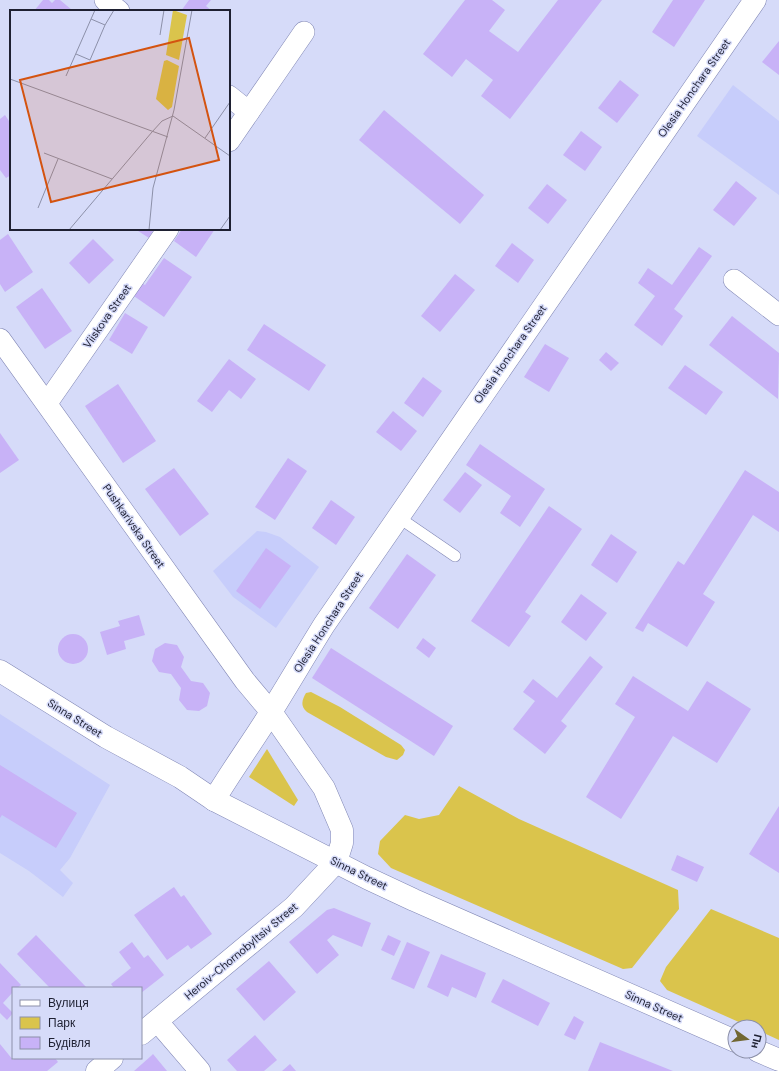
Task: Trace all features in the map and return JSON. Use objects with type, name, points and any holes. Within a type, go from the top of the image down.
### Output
[{"type":"main road","name":"Olesia Honchara Street","points":[[214,800],[316,639],[398,517],[756,0]]},
{"type":"main road","name":"Sinna Street","points":[[0,671],[112,740],[180,777],[214,800],[336,862],[414,900],[727,1037]]},
{"type":"main road","points":[[271,712],[324,788],[342,830],[342,843],[336,862]]},
{"type":"main road","name":"Heroiv-Chornobyltsiv Street","points":[[149,1028],[294,907],[336,862]]},
{"type":"main road","points":[[767,1055],[779,1060]]},
{"type":"main road","points":[[97,1071],[111,1059]]},
{"type":"street","points":[[105,0],[118,10]]},
{"type":"street","points":[[230,140],[304,32]]},
{"type":"street","points":[[230,97],[249,112]]},
{"type":"street","name":"Viiskova Street","points":[[46,403],[167,230]]},
{"type":"street","points":[[734,280],[779,315]]},
{"type":"street","name":"Pushkarivska Street","points":[[0,338],[245,681],[271,712]]},
{"type":"street","points":[[149,1028],[200,1071]]},
{"type":"lane","points":[[398,517],[455,556]]},
{"type":"shaded area","points":[[733,85],[779,121],[779,195],[697,136]]},
{"type":"shaded area","points":[[257,531],[266,532],[280,537],[319,567],[276,628],[233,597],[213,571]]},
{"type":"shaded area","points":[[0,714],[110,785],[70,858],[60,870],[73,883],[63,897],[29,871],[0,853]]},
{"type":"green space","points":[[311,692],[340,707],[401,745],[405,750],[403,755],[397,760],[386,757],[307,712],[303,707],[303,701],[306,693]]},
{"type":"green space","points":[[267,749],[298,800],[294,806],[249,777]]},
{"type":"green space","points":[[459,786],[519,819],[678,890],[679,909],[632,968],[623,969],[391,868],[378,854],[380,841],[405,815],[419,819],[439,815]]},
{"type":"green space","points":[[711,909],[779,938],[779,1040],[767,1035],[767,1019],[732,1019],[667,990],[660,981],[666,967]]},
{"type":"building","points":[[43,0],[49,0],[52,3],[55,0],[60,0],[72,10],[35,10]]},
{"type":"building","points":[[189,0],[211,0],[206,6],[211,10],[182,10]]},
{"type":"building","points":[[465,0],[492,0],[505,10],[489,31],[518,52],[558,0],[602,0],[510,119],[481,96],[493,80],[466,59],[452,77],[423,54]]},
{"type":"building","points":[[673,0],[705,0],[674,47],[652,32]]},
{"type":"building","points":[[779,41],[779,75],[762,62]]},
{"type":"building","points":[[620,80],[639,95],[617,123],[598,108]]},
{"type":"building","points":[[384,110],[484,195],[460,224],[359,140]]},
{"type":"building","points":[[5,115],[10,122],[10,176],[6,178],[0,170],[0,119]]},
{"type":"building","points":[[581,131],[602,147],[585,171],[563,155]]},
{"type":"building","points":[[736,181],[757,198],[734,226],[713,210]]},
{"type":"building","points":[[547,184],[567,200],[548,224],[528,208]]},
{"type":"building","points":[[137,230],[153,230],[149,238]]},
{"type":"building","points":[[181,230],[214,230],[196,257],[174,241]]},
{"type":"building","points":[[8,234],[33,272],[5,292],[0,284],[0,240]]},
{"type":"building","points":[[93,239],[114,260],[89,284],[69,263]]},
{"type":"building","points":[[512,243],[534,260],[518,283],[495,266]]},
{"type":"building","points":[[699,247],[712,256],[674,309],[683,316],[662,346],[634,325],[655,296],[638,283],[648,268],[672,285]]},
{"type":"building","points":[[164,258],[192,277],[164,317],[131,294],[140,282],[145,285]]},
{"type":"building","points":[[455,274],[475,290],[440,332],[421,316]]},
{"type":"building","points":[[42,288],[72,331],[45,349],[16,307]]},
{"type":"building","points":[[125,313],[148,327],[132,354],[109,340]]},
{"type":"building","points":[[732,316],[779,353],[778,399],[709,345]]},
{"type":"building","points":[[264,324],[326,365],[309,391],[247,350]]},
{"type":"building","points":[[545,344],[569,358],[549,392],[524,377]]},
{"type":"building","points":[[606,352],[619,363],[611,371],[599,360]]},
{"type":"building","points":[[229,359],[256,379],[241,399],[229,390],[212,412],[197,401]]},
{"type":"building","points":[[685,365],[723,392],[706,415],[668,388]]},
{"type":"building","points":[[423,377],[442,391],[423,417],[404,403]]},
{"type":"building","points":[[118,384],[156,441],[123,463],[85,406]]},
{"type":"building","points":[[393,411],[417,431],[401,451],[376,432]]},
{"type":"building","points":[[0,433],[19,460],[0,473]]},
{"type":"building","points":[[480,444],[545,489],[520,527],[500,513],[511,496],[466,465]]},
{"type":"building","points":[[288,458],[307,471],[275,520],[255,507]]},
{"type":"building","points":[[174,468],[209,514],[180,536],[145,489]]},
{"type":"building","points":[[745,470],[779,492],[779,532],[753,515],[703,594],[715,602],[687,647],[648,623],[643,632],[635,628],[678,561],[684,565]]},
{"type":"building","points":[[465,472],[482,485],[460,513],[443,500]]},
{"type":"building","points":[[331,500],[355,517],[336,545],[312,528]]},
{"type":"building","points":[[549,506],[582,529],[525,612],[531,616],[509,647],[471,621]]},
{"type":"building","points":[[611,534],[637,552],[617,583],[591,565]]},
{"type":"building","points":[[266,548],[291,566],[260,609],[236,591]]},
{"type":"building","points":[[407,554],[436,575],[398,629],[369,608]]},
{"type":"building","points":[[581,594],[607,613],[586,641],[561,622]]},
{"type":"building","points":[[139,615],[145,635],[124,641],[126,649],[107,655],[100,632],[120,626],[118,621]]},
{"type":"building","points":[[73,634],[79,635],[87,643],[87,655],[79,663],[73,664],[67,663],[59,655],[58,649],[59,643],[67,635]]},
{"type":"building","points":[[423,638],[436,648],[429,658],[416,648]]},
{"type":"building","points":[[165,643],[177,645],[184,657],[181,667],[191,681],[203,683],[210,693],[207,706],[199,711],[187,710],[179,700],[181,688],[171,674],[159,672],[152,661],[155,649]]},
{"type":"building","points":[[331,648],[453,726],[434,756],[312,678]]},
{"type":"building","points":[[590,656],[603,667],[561,721],[567,726],[545,754],[513,729],[535,701],[523,692],[533,679],[557,698]]},
{"type":"building","points":[[633,676],[688,711],[707,681],[751,709],[717,763],[673,736],[621,819],[586,797],[635,717],[615,704]]},
{"type":"building","points":[[0,765],[77,813],[56,848],[2,815],[0,818]]},
{"type":"building","points":[[779,806],[779,873],[749,854]]},
{"type":"building","points":[[677,855],[704,867],[697,882],[671,870]]},
{"type":"building","points":[[174,887],[181,897],[184,895],[212,934],[191,949],[188,945],[167,960],[134,915]]},
{"type":"building","points":[[334,908],[371,923],[362,947],[333,935],[327,940],[339,955],[317,974],[289,942],[327,910]]},
{"type":"building","points":[[36,935],[86,987],[49,987],[17,954]]},
{"type":"building","points":[[388,935],[401,941],[394,956],[381,950]]},
{"type":"building","points":[[132,942],[144,958],[148,955],[164,975],[142,992],[142,987],[113,987],[111,984],[131,968],[119,952]]},
{"type":"building","points":[[407,942],[430,952],[414,989],[391,979]]},
{"type":"building","points":[[441,954],[486,973],[476,998],[452,987],[448,997],[427,987]]},
{"type":"building","points":[[269,961],[296,992],[264,1021],[236,989]]},
{"type":"building","points":[[0,963],[21,985],[18,987],[12,987],[12,993],[3,1003],[12,1012],[12,1014],[7,1020],[0,1013]]},
{"type":"building","points":[[503,979],[550,1003],[538,1026],[491,1002]]},
{"type":"building","points":[[574,1016],[584,1022],[575,1040],[564,1035]]},
{"type":"building","points":[[255,1035],[277,1060],[264,1071],[237,1071],[227,1060]]},
{"type":"building","points":[[600,1042],[673,1071],[588,1071]]},
{"type":"building","points":[[0,1044],[13,1060],[56,1059],[58,1062],[47,1071],[0,1071]]},
{"type":"building","points":[[153,1054],[167,1071],[134,1071],[151,1056]]},
{"type":"building","points":[[290,1064],[296,1071],[282,1071]]}]
